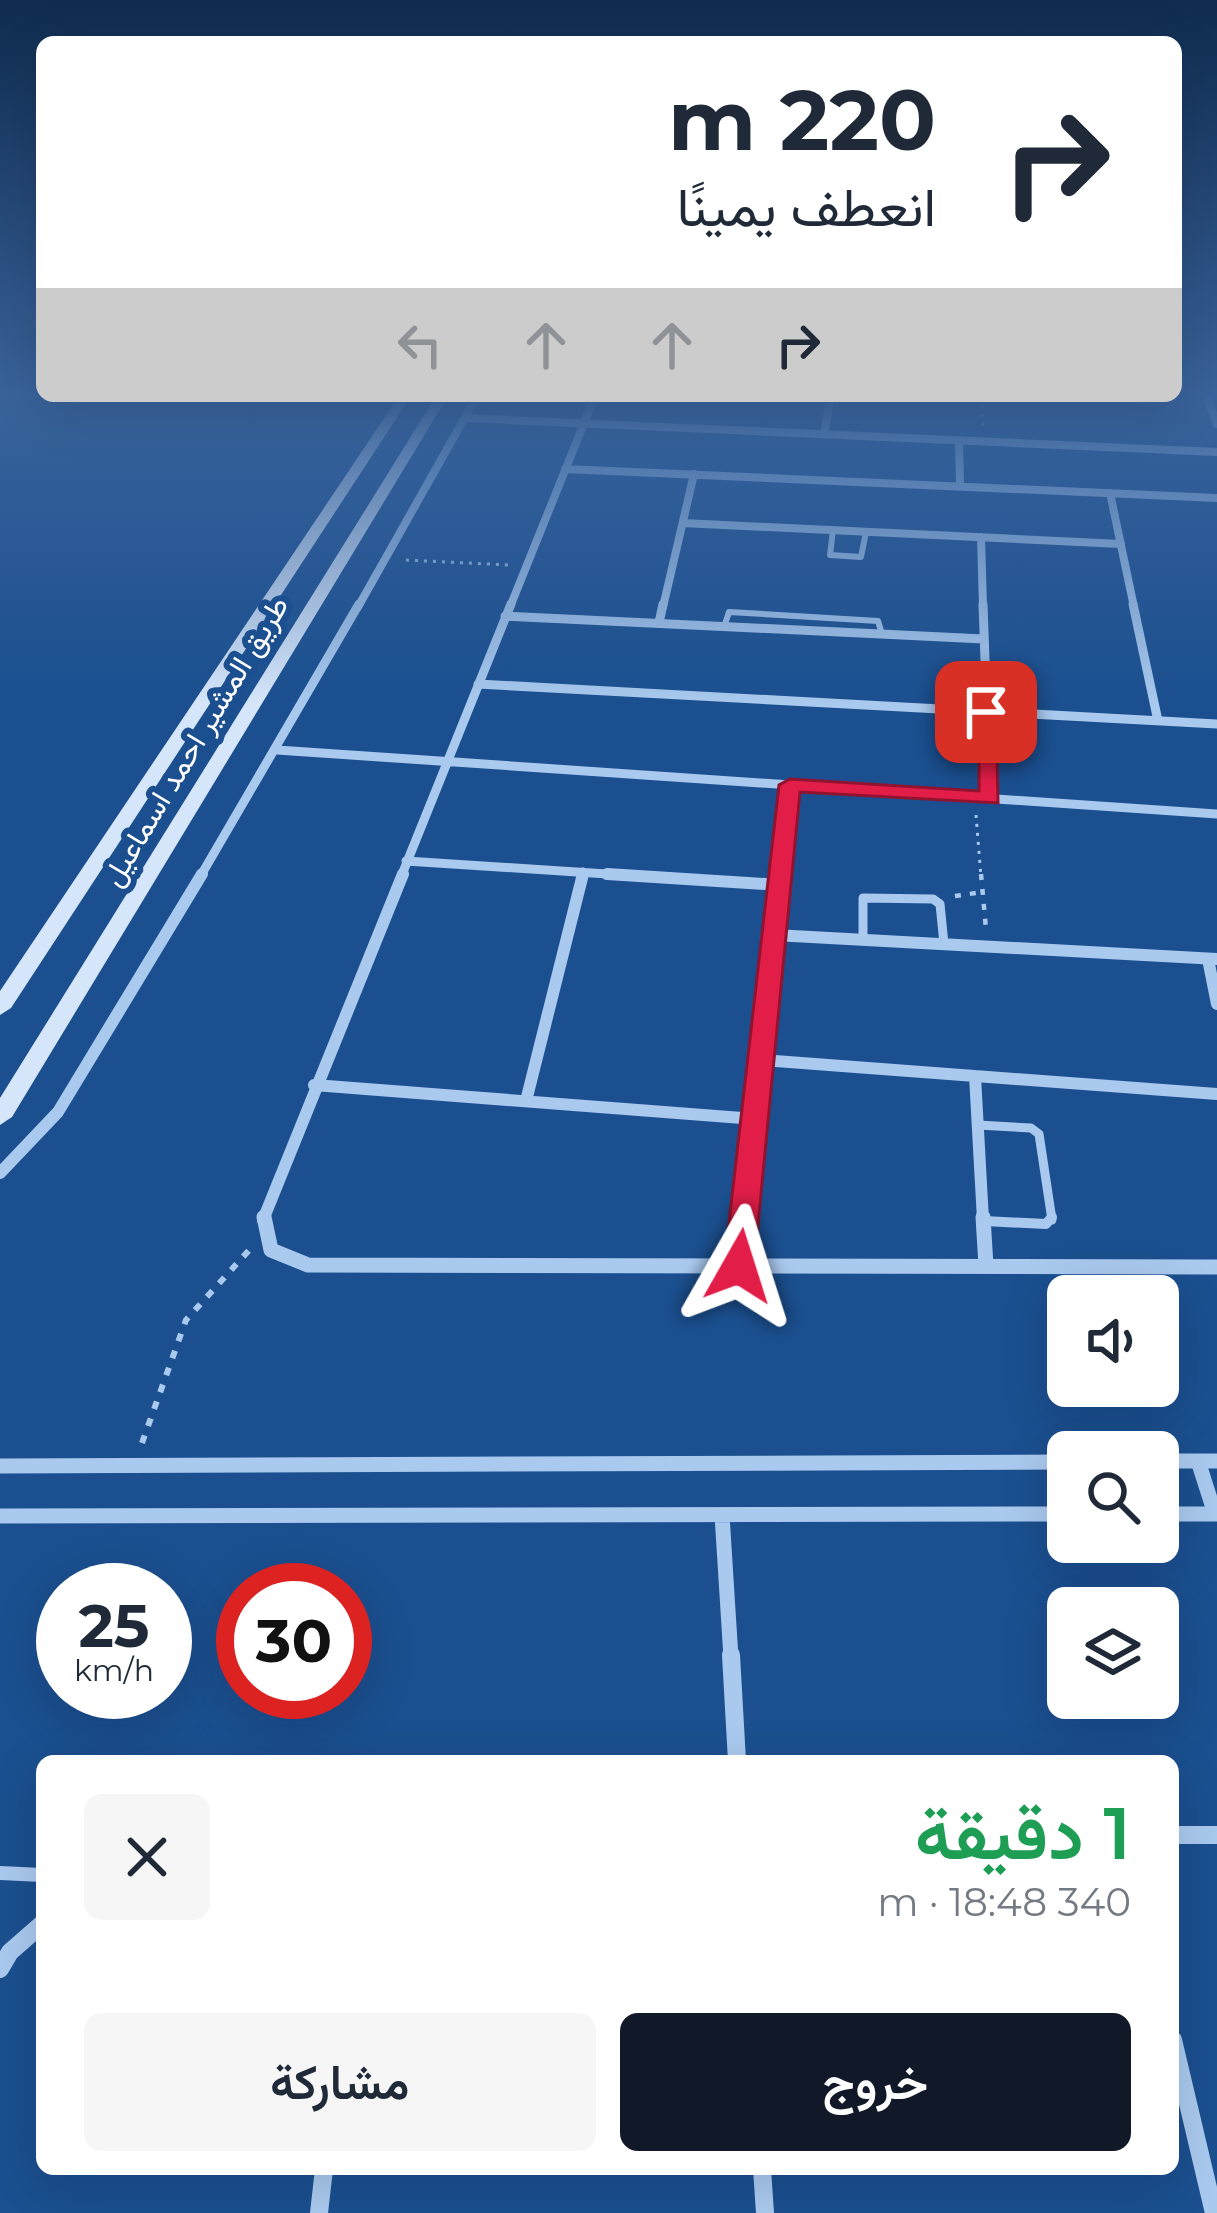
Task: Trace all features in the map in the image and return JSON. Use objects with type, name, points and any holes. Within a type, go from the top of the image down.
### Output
[{"type":"street","name":"طريق المشير احمد اسماعيل","points":[[0,1008],[338,497]]},
{"type":"street","name":"طريق المشير احمد اسماعيل","points":[[0,1117],[380,497]]},
{"type":"street","points":[[0,1173],[58,1112],[277,750],[420,497]]},
{"type":"street","points":[[554,497],[314,1085],[262,1222],[263,1237],[287,1260],[308,1265],[1217,1267]]},
{"type":"street","points":[[659,623],[689,497]]},
{"type":"street","points":[[1111,497],[1158,721]]},
{"type":"street","points":[[683,523],[1121,544]]},
{"type":"street","points":[[981,538],[990,799]]},
{"type":"street","points":[[506,616],[984,639]]},
{"type":"street","points":[[478,684],[1217,724]]},
{"type":"street","points":[[277,750],[1217,814]]},
{"type":"street","points":[[739,1266],[790,785]]},
{"type":"street","points":[[406,861],[780,885]]},
{"type":"street","points":[[526,1102],[584,872]]},
{"type":"street","points":[[774,935],[1213,959],[1217,1004]]},
{"type":"street","points":[[761,1060],[1217,1094]]},
{"type":"street","points":[[975,1076],[986,1266]]},
{"type":"street","points":[[314,1085],[755,1119]]},
{"type":"street","points":[[1179,1461],[1217,1461]]},
{"type":"street","points":[[1179,1514],[1216,1514],[1198,1461]]},
{"type":"street","points":[[0,1466],[1047,1462]]},
{"type":"street","points":[[0,1516],[1047,1514]]},
{"type":"street","points":[[722,1515],[737,1755]]},
{"type":"street","points":[[1179,1835],[1217,1835]]},
{"type":"street","points":[[0,1970],[10,1952],[36,1929]]},
{"type":"street","points":[[1179,2065],[1214,2213]]},
{"type":"street","points":[[319,2213],[323,2175]]},
{"type":"street","points":[[762,2175],[765,2213]]},
{"type":"lane","points":[[833,530],[830,555],[861,557],[866,532]]},
{"type":"lane","points":[[863,940],[863,898],[938,901],[944,944]]},
{"type":"lane","points":[[978,1126],[1031,1128],[1039,1134],[1052,1220],[983,1221]]},
{"type":"lane","points":[[0,1873],[36,1874]]},
{"type":"path","points":[[385,559],[526,566]]},
{"type":"path","points":[[974,797],[988,947]]},
{"type":"path","points":[[938,901],[983,892]]},
{"type":"path","points":[[134,1466],[186,1320],[228,1267],[263,1237]]},
{"type":"route","points":[[739,1266],[790,785],[990,799],[986,712]]}]
